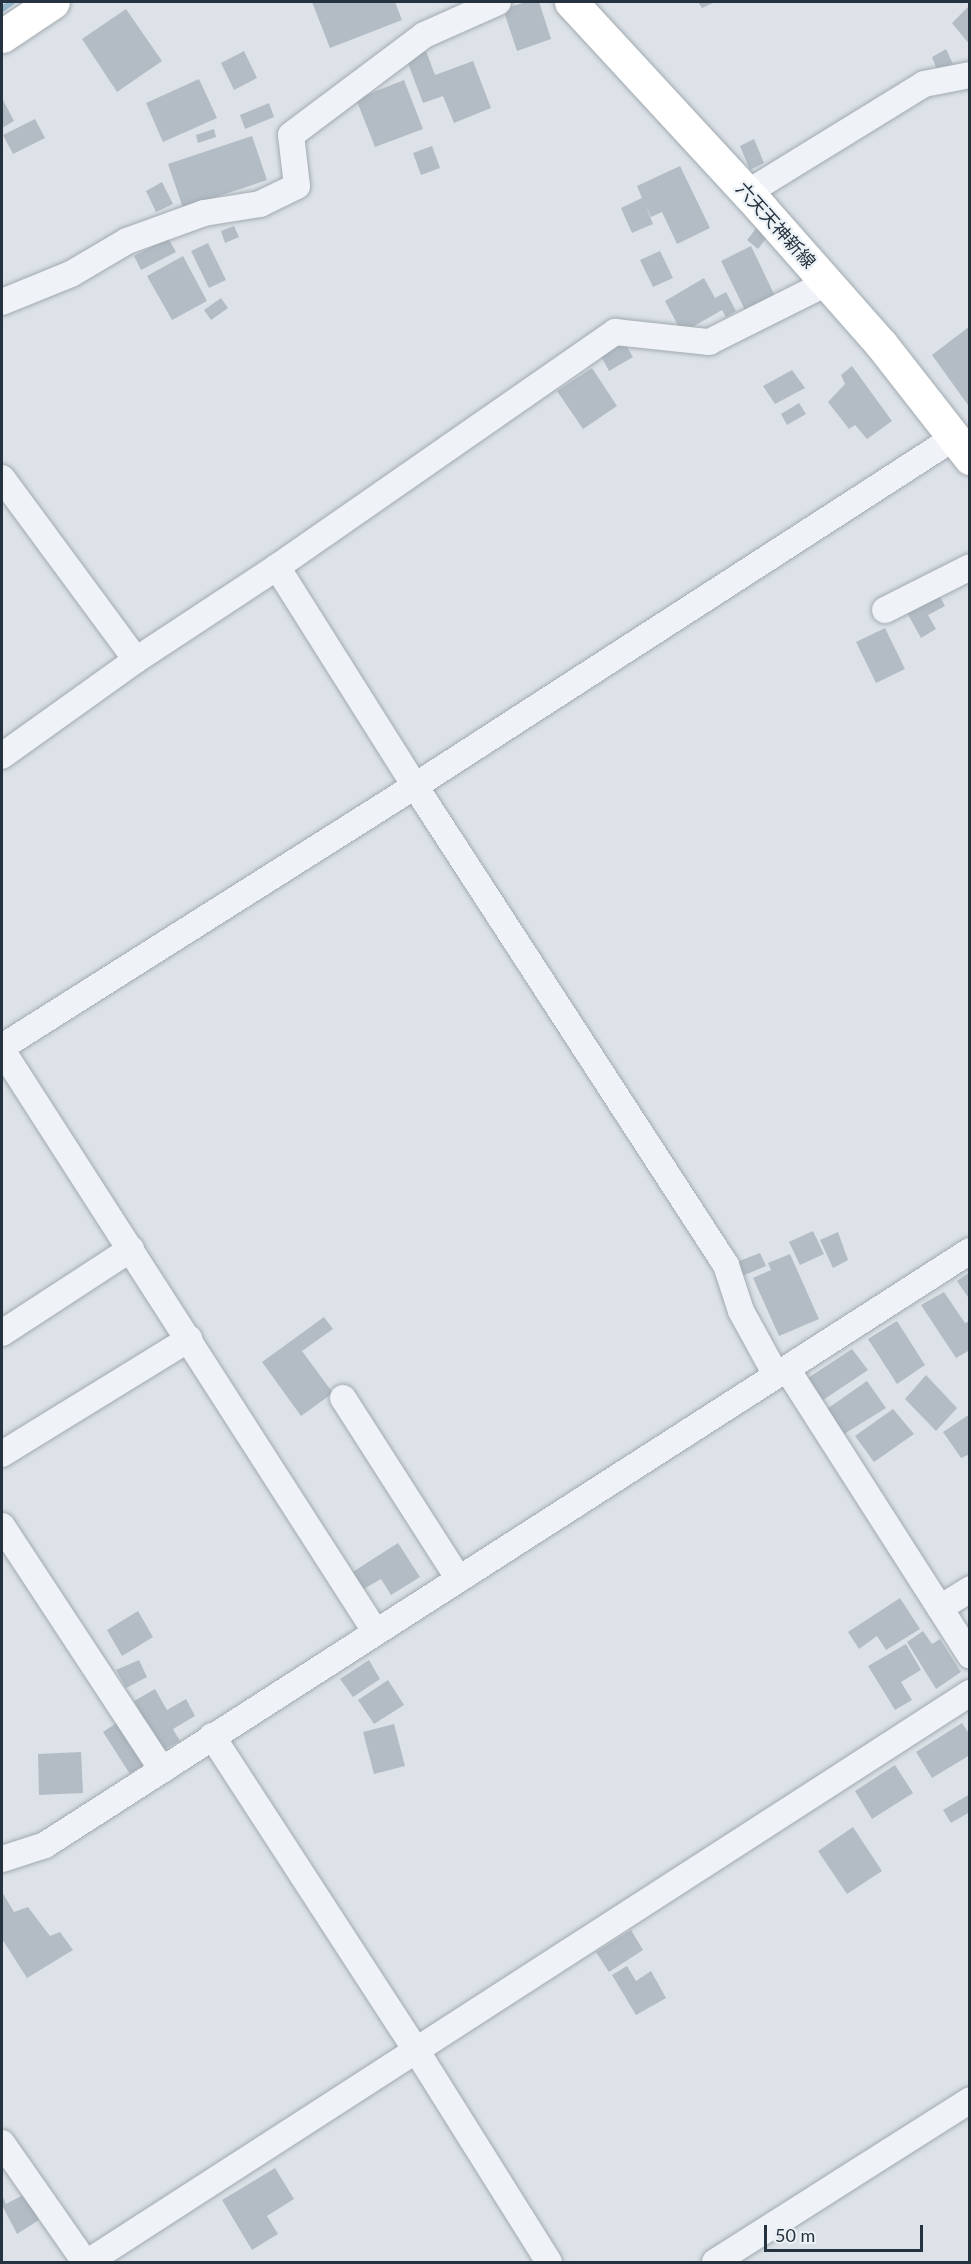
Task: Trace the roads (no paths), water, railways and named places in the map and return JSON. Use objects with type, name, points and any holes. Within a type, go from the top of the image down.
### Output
[{"type":"main road","points":[[2,36],[53,2]]},
{"type":"main road","name":"六天天神新線","points":[[571,2],[827,283],[881,344],[963,444]]},
{"type":"street","points":[[2,302],[71,274],[127,240],[204,213],[260,204],[297,186],[291,135],[424,35],[498,2]]},
{"type":"street","points":[[747,193],[924,84],[969,75]]},
{"type":"street","points":[[2,756],[136,660],[277,567],[615,332],[709,342],[827,283]]},
{"type":"street","points":[[375,1631],[2,1049],[415,786],[963,444]]},
{"type":"street","points":[[2,478],[136,660]]},
{"type":"street","points":[[277,567],[415,786],[726,1265],[741,1311],[969,1655]]},
{"type":"street","points":[[885,610],[969,567]]},
{"type":"street","points":[[2,1332],[130,1249]]},
{"type":"street","points":[[2,1859],[45,1845],[969,1251]]},
{"type":"street","points":[[2,1454],[189,1339]]},
{"type":"street","points":[[343,1398],[458,1578]]},
{"type":"street","points":[[2,1527],[9,1555],[162,1770]]},
{"type":"street","points":[[940,1608],[969,1589]]},
{"type":"street","points":[[2,2143],[87,2262],[969,1693]]},
{"type":"street","points":[[212,1736],[417,2050],[549,2262]]},
{"type":"street","points":[[715,2262],[969,2100]]},
{"type":"waterway","points":[[2,9],[12,2]]}]
